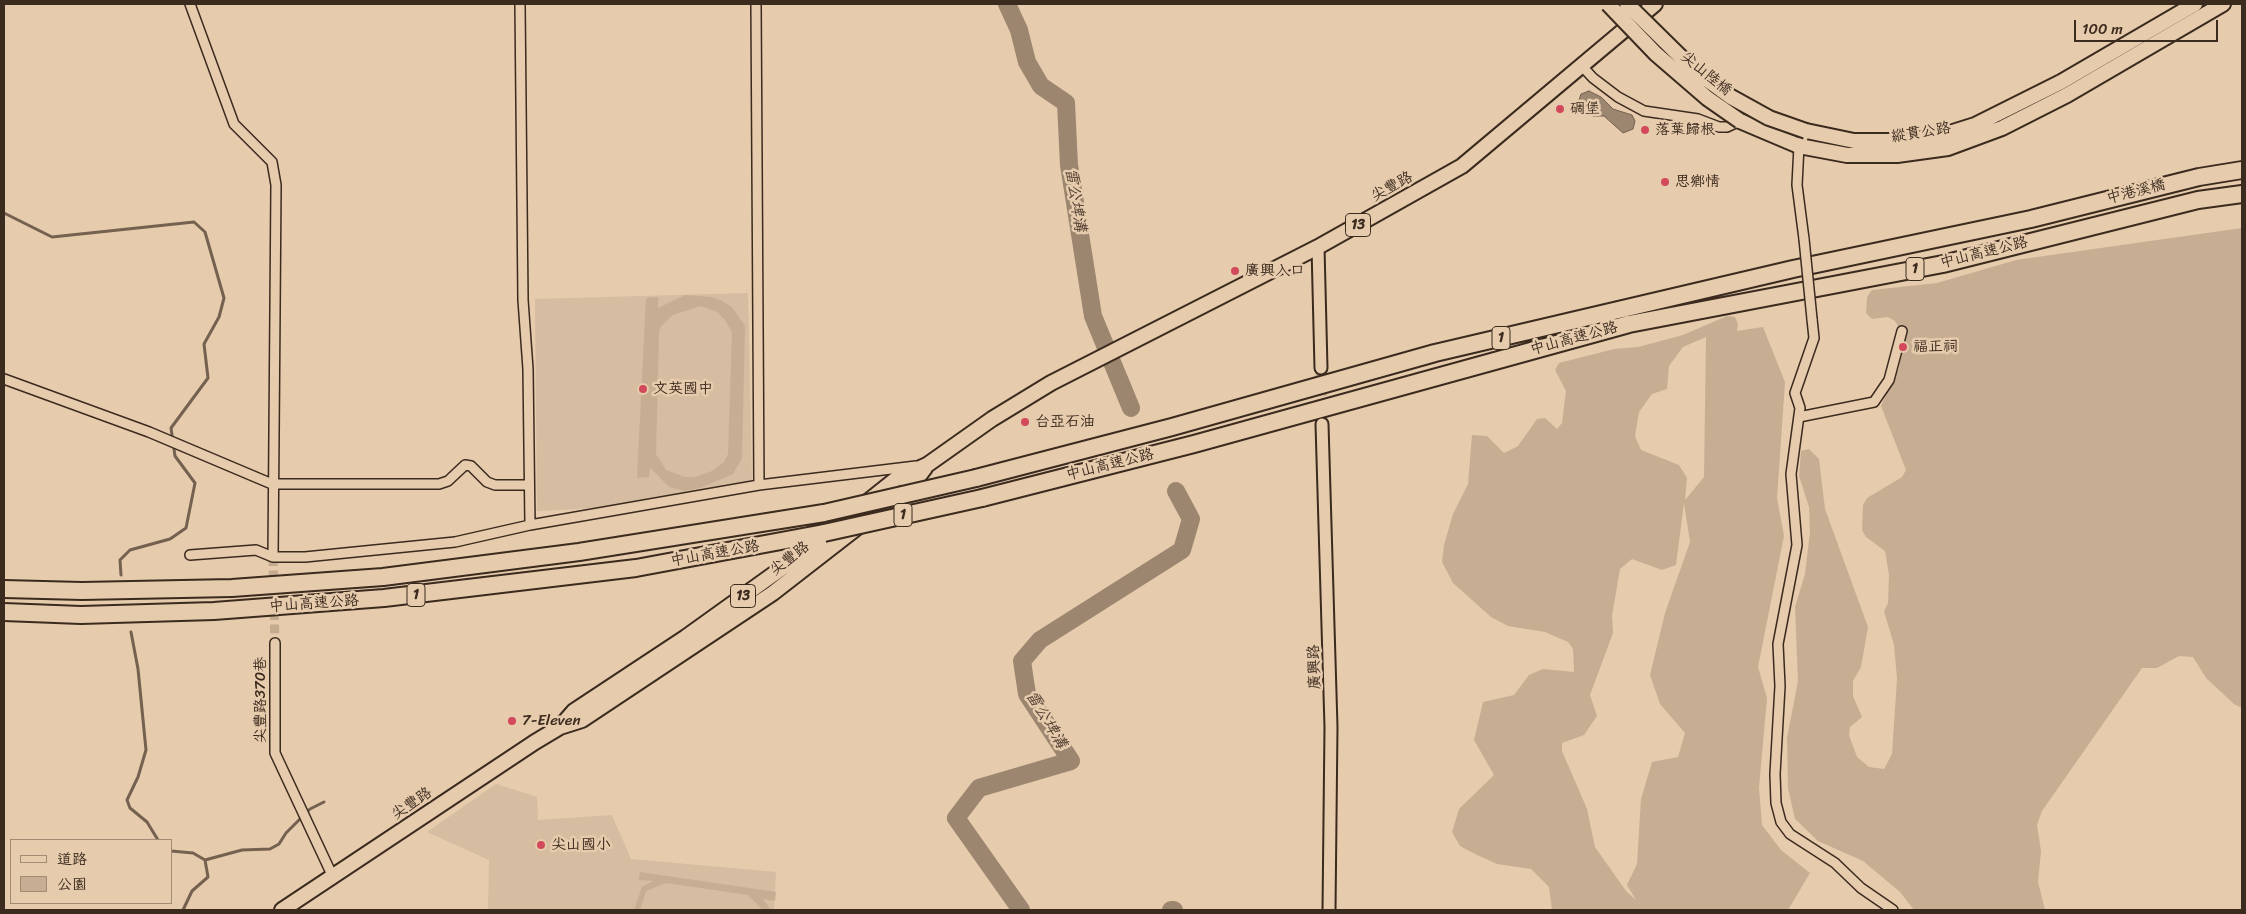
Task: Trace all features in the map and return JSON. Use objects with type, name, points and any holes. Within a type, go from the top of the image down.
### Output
[{"type":"highway","name":"中港溪橋","points":[[2031,219],[2199,177],[2242,170]]},
{"type":"highway","name":"中山高速公路","points":[[4,612],[81,615],[214,611],[384,598],[636,568],[824,533],[982,498],[1194,444],[1628,324],[1943,264],[2198,200],[2242,194]]},
{"type":"highway","name":"中山高速公路","points":[[4,589],[82,591],[232,588],[383,577],[579,552],[824,513],[976,478],[1172,427],[1435,353],[1793,269],[2031,219]]},
{"type":"main road","name":"尖山陸橋","points":[[1608,4],[1656,54],[1707,98],[1740,121],[1799,146]]},
{"type":"main road","name":"尖山陸橋","points":[[1627,4],[1694,70],[1731,97],[1769,118],[1806,131]]},
{"type":"main road","name":"尖豐路","points":[[282,910],[560,727],[574,712],[686,638],[803,553],[896,479],[927,465],[992,419],[1051,383],[1318,246],[1462,166],[1655,4]]},
{"type":"main road","points":[[2061,90],[2195,4]]},
{"type":"main road","points":[[2061,90],[2223,4]]},
{"type":"main road","name":"縱貫公路","points":[[1806,131],[1854,142],[1906,141],[1937,137],[1975,125],[2061,90]]},
{"type":"main road","name":"縱貫公路","points":[[1799,146],[1847,155],[1897,155],[1948,148],[2002,128],[2061,90]]},
{"type":"street","points":[[190,4],[234,124],[272,162],[276,184],[272,484],[273,557]]},
{"type":"street","points":[[520,4],[523,300],[528,369],[530,525]]},
{"type":"street","points":[[756,4],[759,485]]},
{"type":"street","points":[[1581,65],[1593,78],[1618,97],[1644,112],[1698,119],[1719,127],[1727,127],[1740,121]]},
{"type":"street","points":[[1806,131],[1799,146],[1796,185],[1804,239],[1814,338],[1795,393],[1800,408],[1792,455],[1791,474],[1798,545],[1778,644],[1780,704],[1775,774],[1776,803],[1781,822],[1790,834],[1835,863],[1861,888],[1893,910]]},
{"type":"street","points":[[1318,246],[1321,368]]},
{"type":"street","points":[[1799,416],[1874,402],[1889,380],[1902,331]]},
{"type":"street","points":[[4,379],[168,440],[272,484],[439,484],[448,481],[464,464],[471,466],[487,482],[495,485],[529,485]]},
{"type":"street","name":"廣興路","points":[[1322,424],[1332,732],[1329,910]]},
{"type":"street","points":[[190,555],[256,550],[273,557],[305,557],[455,542],[530,525],[759,485],[927,465]]},
{"type":"street","name":"尖豐路370巷","points":[[275,643],[275,753],[333,876]]},
{"type":"shaded area","points":[[1589,91],[1601,97],[1613,109],[1632,115],[1635,121],[1633,129],[1623,133],[1604,116],[1593,116],[1583,112],[1579,100],[1581,94]]},
{"type":"shaded area","name":"文英國中","points":[[748,293],[752,480],[598,508],[537,511],[535,299]]},
{"type":"shaded area","name":"尖山國小","points":[[496,784],[537,797],[538,820],[612,815],[631,859],[776,872],[774,910],[488,910],[489,860],[427,832]]},
{"type":"green space","points":[[2242,228],[2242,708],[2234,704],[2206,678],[2193,657],[2179,656],[2157,668],[2142,668],[2042,811],[2037,825],[2041,851],[2038,882],[2045,910],[1914,910],[1900,892],[1863,861],[1818,841],[1795,819],[1788,788],[1787,738],[1798,681],[1795,607],[1805,574],[1810,532],[1809,507],[1799,476],[1801,451],[1809,449],[1819,459],[1825,509],[1868,627],[1861,667],[1853,681],[1853,696],[1862,717],[1850,727],[1849,735],[1857,757],[1869,767],[1884,769],[1892,754],[1897,679],[1894,645],[1884,611],[1888,603],[1889,575],[1885,551],[1866,537],[1862,530],[1863,505],[1867,498],[1902,477],[1906,470],[1881,406],[1899,368],[1903,335],[1895,321],[1888,317],[1872,319],[1866,313],[1867,297],[1872,290],[1937,283],[2016,260]]},
{"type":"green space","points":[[685,295],[711,297],[732,307],[745,326],[742,458],[733,474],[700,488],[684,491],[669,487],[650,467],[649,477],[637,478],[646,298],[658,297],[658,308]],"holes":[[[701,306],[717,312],[725,320],[732,332],[728,454],[724,462],[712,471],[695,477],[685,477],[666,470],[656,454],[659,333],[661,326],[673,315]]]},
{"type":"green space","points":[[1727,316],[1735,317],[1738,324],[1737,331],[1763,327],[1785,382],[1777,498],[1784,536],[1758,667],[1767,698],[1759,788],[1762,825],[1781,850],[1810,873],[1788,910],[1552,910],[1549,887],[1531,869],[1497,864],[1475,854],[1460,846],[1452,832],[1459,809],[1494,775],[1474,740],[1483,702],[1514,695],[1529,675],[1543,669],[1574,672],[1573,649],[1568,642],[1545,632],[1508,626],[1491,617],[1453,583],[1442,562],[1444,545],[1453,514],[1468,484],[1472,435],[1487,436],[1504,453],[1518,446],[1537,419],[1545,418],[1557,429],[1562,423],[1566,391],[1555,370],[1559,363],[1614,349],[1638,347],[1683,335]],"holes":[[[1706,337],[1704,477],[1685,500],[1687,478],[1679,465],[1641,450],[1635,436],[1639,412],[1652,394],[1667,389],[1669,366],[1683,347]],[[1684,503],[1690,542],[1665,613],[1650,675],[1660,704],[1685,733],[1678,757],[1652,762],[1641,799],[1637,864],[1627,885],[1636,900],[1626,891],[1595,847],[1587,809],[1562,751],[1562,743],[1584,735],[1597,716],[1590,695],[1613,633],[1612,616],[1620,569],[1632,559],[1662,570],[1676,565]]]},
{"type":"green space","points":[[640,872],[776,892],[775,901],[763,899],[771,910],[763,910],[748,895],[666,883],[646,891],[640,910],[634,910],[642,887],[653,881],[639,880]]},
{"type":"waterway","name":"雷公埤溝","points":[[1007,4],[1019,30],[1027,62],[1041,86],[1066,103],[1069,165],[1093,316],[1131,408]]},
{"type":"waterway","points":[[4,213],[52,237],[194,222],[205,232],[224,298],[219,317],[204,344],[208,378],[171,428],[175,456],[195,483],[186,528],[170,539],[130,550],[120,560],[121,575]]},
{"type":"waterway","name":"雷公埤溝","points":[[1021,910],[956,818],[979,788],[1071,761],[1027,694],[1022,661],[1040,640],[1182,550],[1191,519],[1176,491]]},
{"type":"waterway","points":[[131,632],[138,669],[146,750],[138,777],[127,800],[130,808],[147,822],[157,839]]},
{"type":"waterway","points":[[172,851],[193,853],[205,860],[242,850],[270,849],[279,844],[286,833],[310,809],[324,802]]},
{"type":"waterway","points":[[183,910],[192,891],[208,877],[205,860]]},
{"type":"tunnel","points":[[1321,368],[1322,424]]},
{"type":"tunnel","points":[[273,557],[275,643]]},
{"type":"place","name":"碉堡","points":[[1560,109]]},
{"type":"place","name":"落葉歸根","points":[[1645,130]]},
{"type":"place","name":"思鄉情","points":[[1665,182]]},
{"type":"place","name":"廣興入口","points":[[1235,271]]},
{"type":"place","name":"福正祠","points":[[1903,347]]},
{"type":"place","name":"文英國中","points":[[643,389]]},
{"type":"place","name":"台亞石油","points":[[1025,422]]},
{"type":"place","name":"7-Eleven","points":[[512,721]]},
{"type":"place","name":"尖山國小","points":[[541,845]]}]
